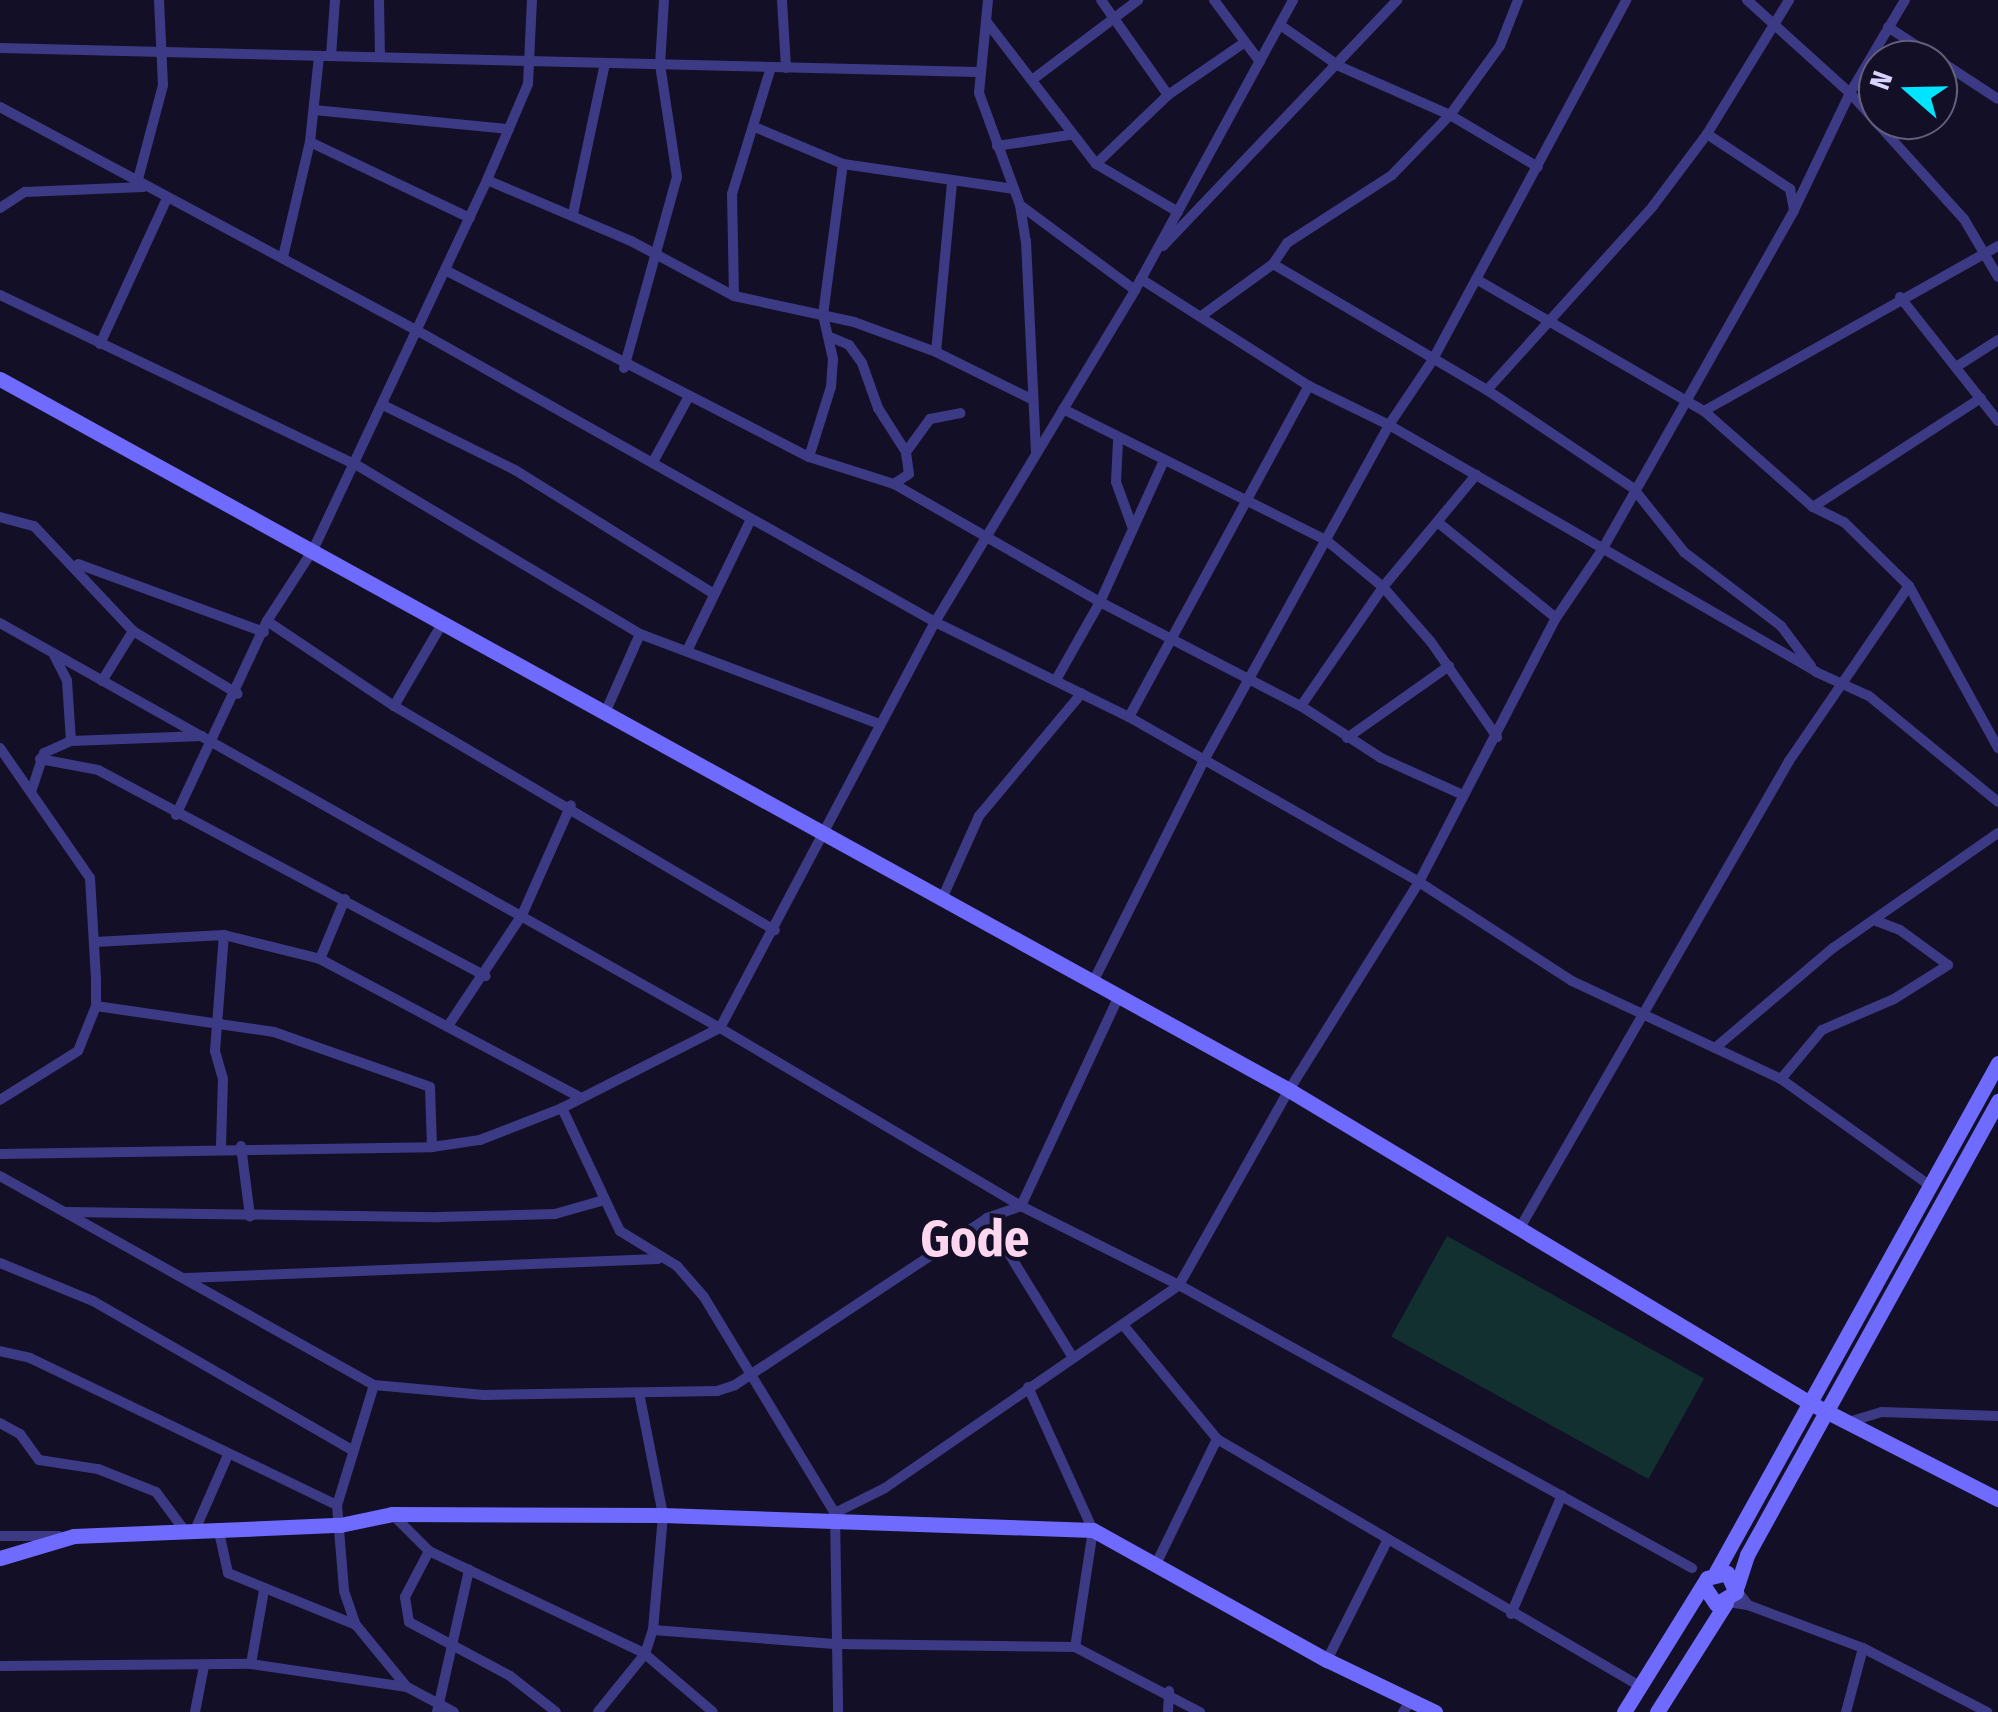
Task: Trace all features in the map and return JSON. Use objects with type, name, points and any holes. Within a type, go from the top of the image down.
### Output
[{"type":"street","points":[[141,184],[163,85],[159,0]]},
{"type":"street","points":[[284,257],[310,142],[335,0]]},
{"type":"street","points":[[379,0],[380,56]]},
{"type":"street","points":[[176,815],[238,694],[265,626],[314,550],[487,180],[532,59],[532,0]]},
{"type":"street","points":[[624,368],[659,261],[677,177],[660,65],[664,0]]},
{"type":"street","points":[[782,0],[786,68]]},
{"type":"street","points":[[988,0],[978,72],[997,146],[1020,204],[1035,457]]},
{"type":"street","points":[[1102,0],[1168,95]]},
{"type":"street","points":[[1032,80],[1138,0]]},
{"type":"street","points":[[1214,0],[1260,62]]},
{"type":"street","points":[[1117,1000],[1021,1206],[987,1218],[751,1374],[717,1390],[484,1395],[374,1385],[0,1177],[0,1154],[221,1146],[432,1147],[480,1140],[562,1108],[720,1028],[935,622],[1138,285],[1283,27],[1293,0]]},
{"type":"street","points":[[1151,258],[1339,66],[1397,0]]},
{"type":"street","points":[[1204,314],[1273,264],[1287,243],[1392,175],[1450,115],[1500,46],[1518,0]]},
{"type":"street","points":[[1092,984],[1202,764],[1389,425],[1432,362],[1626,0]]},
{"type":"street","points":[[1747,0],[1850,93],[1964,219],[1998,278]]},
{"type":"street","points":[[1487,390],[1552,322],[1707,134],[1790,0]]},
{"type":"street","points":[[836,1517],[885,1488],[1180,1284],[1289,1090],[1418,882],[1556,618],[1602,550],[1633,488],[1794,210],[1850,93],[1904,0]]},
{"type":"street","points":[[986,20],[1070,135],[1096,164],[1178,212]]},
{"type":"street","points":[[1283,27],[1339,66],[1450,115],[1538,166]]},
{"type":"street","points":[[1888,27],[1998,99]]},
{"type":"street","points":[[1096,164],[1168,95],[1245,42]]},
{"type":"street","points":[[0,48],[978,72]]},
{"type":"street","points":[[573,214],[605,64]]},
{"type":"street","points":[[734,296],[732,194],[757,128],[771,68]]},
{"type":"street","points":[[0,107],[284,257],[935,622],[1057,678],[1129,717],[1202,764],[1418,882],[1548,967],[1781,1079],[1930,1184]]},
{"type":"street","points":[[314,110],[508,129]]},
{"type":"street","points":[[757,128],[842,164],[1014,189]]},
{"type":"street","points":[[1707,134],[1790,189],[1794,210]]},
{"type":"street","points":[[997,146],[1070,135]]},
{"type":"street","points":[[310,142],[470,218]]},
{"type":"street","points":[[809,457],[831,387],[823,316],[842,164]]},
{"type":"street","points":[[487,180],[573,214],[734,296],[823,316],[936,352],[1033,400]]},
{"type":"street","points":[[936,352],[952,182]]},
{"type":"street","points":[[0,208],[25,192],[141,184]]},
{"type":"street","points":[[100,344],[167,198]]},
{"type":"street","points":[[1020,204],[1138,285],[1204,314],[1309,386],[1389,425],[1816,672],[1892,711],[1998,802]]},
{"type":"street","points":[[1704,412],[1900,297],[1998,246]]},
{"type":"street","points":[[1273,264],[1432,362],[1487,390],[1633,488],[1684,552],[1781,626],[1816,672]]},
{"type":"street","points":[[446,270],[624,368],[809,457],[894,484],[1100,602],[1302,706],[1347,738],[1463,794]]},
{"type":"street","points":[[1476,280],[1686,400],[1813,506],[1844,522],[1909,586],[1998,748]]},
{"type":"street","points":[[0,295],[354,464],[640,634],[879,724]]},
{"type":"street","points":[[1900,297],[1998,421]]},
{"type":"street","points":[[828,336],[848,345],[862,363],[878,408],[906,452],[909,474],[894,484]]},
{"type":"street","points":[[1956,367],[1998,340]]},
{"type":"street","points":[[0,379],[314,550],[1117,1000],[1289,1090],[1810,1403],[1998,1498]]},
{"type":"street","points":[[1129,717],[1309,386]]},
{"type":"street","points":[[654,462],[688,398]]},
{"type":"street","points":[[1813,506],[1984,402],[1998,398]]},
{"type":"street","points":[[383,405],[515,470],[714,594]]},
{"type":"street","points":[[1063,409],[1118,442],[1247,497],[1326,540],[1383,587],[1449,666],[1497,737]]},
{"type":"street","points":[[906,452],[930,419],[960,413]]},
{"type":"street","points":[[1118,442],[1116,482],[1132,526]]},
{"type":"street","points":[[1057,678],[1100,602],[1164,460]]},
{"type":"street","points":[[1302,706],[1383,587],[1440,524],[1476,475]]},
{"type":"street","points":[[0,517],[34,526],[133,631],[238,694]]},
{"type":"street","points":[[687,651],[751,519]]},
{"type":"street","points":[[1440,524],[1556,618]]},
{"type":"street","points":[[72,562],[265,626],[775,930]]},
{"type":"street","points":[[1521,1226],[1838,681],[1909,586]]},
{"type":"street","points":[[0,623],[720,1028],[1021,1206],[1180,1284],[1709,1579],[1732,1576],[1732,1595]]},
{"type":"street","points":[[394,706],[442,624]]},
{"type":"street","points":[[102,682],[133,631]]},
{"type":"street","points":[[605,712],[640,634]]},
{"type":"street","points":[[54,654],[67,682],[71,741]]},
{"type":"street","points":[[1347,738],[1449,666]]},
{"type":"street","points":[[941,902],[979,816],[1082,693]]},
{"type":"street","points":[[31,792],[40,759],[71,741],[204,736]]},
{"type":"street","points":[[0,748],[90,878],[96,1006],[78,1050],[0,1100]]},
{"type":"street","points":[[40,759],[98,770],[176,815],[345,899],[486,976]]},
{"type":"street","points":[[450,1024],[486,976],[522,915],[571,805]]},
{"type":"street","points":[[1715,1048],[1768,998],[1998,833]]},
{"type":"street","points":[[320,959],[345,899]]},
{"type":"street","points":[[1781,1079],[1822,1030],[1894,999],[1948,964],[1900,930],[1874,920]]},
{"type":"street","points":[[95,942],[224,935],[320,959],[450,1024],[581,1098]]},
{"type":"street","points":[[221,1146],[218,1021],[224,935]]},
{"type":"street","points":[[96,1006],[274,1032],[430,1087],[432,1147]]},
{"type":"street","points":[[1657,1712],[1732,1595],[1747,1554],[1863,1346],[1920,1221],[1930,1184],[1998,1062]]},
{"type":"street","points":[[1624,1712],[1709,1579],[1846,1337],[1998,1101]]},
{"type":"street","points":[[562,1108],[601,1201],[620,1231],[659,1259],[677,1266],[704,1297],[836,1517],[838,1712]]},
{"type":"street","points":[[241,1146],[250,1216]]},
{"type":"street","points":[[66,1212],[250,1216],[555,1214],[601,1201]]},
{"type":"street","points":[[987,1218],[1073,1358]]},
{"type":"street","points":[[184,1278],[659,1259]]},
{"type":"street","points":[[0,1263],[93,1302],[350,1449]]},
{"type":"street","points":[[1124,1326],[1217,1439],[1386,1544],[1640,1686]]},
{"type":"street","points":[[1846,1337],[1863,1346]]},
{"type":"street","points":[[0,1351],[30,1358],[337,1505]]},
{"type":"street","points":[[374,1385],[350,1449],[337,1505],[344,1591],[356,1624],[407,1686],[438,1708],[454,1712]]},
{"type":"street","points":[[1028,1388],[1093,1530],[1074,1646]]},
{"type":"street","points":[[598,1712],[644,1653],[654,1630],[663,1515],[639,1393]]},
{"type":"street","points":[[1852,1421],[1882,1412],[1998,1416]]},
{"type":"street","points":[[0,1423],[20,1434],[39,1460],[98,1469],[156,1492],[190,1530]]},
{"type":"street","points":[[1157,1562],[1217,1439]]},
{"type":"street","points":[[190,1530],[228,1455]]},
{"type":"street","points":[[1511,1614],[1562,1496]]},
{"type":"street","points":[[392,1514],[429,1552],[644,1653],[712,1712]]},
{"type":"street","points":[[0,1536],[218,1532],[340,1524],[392,1514],[836,1517],[1093,1530],[1157,1562],[1407,1705],[1435,1712]]},
{"type":"street","points":[[218,1532],[228,1573],[356,1624]]},
{"type":"street","points":[[0,1558],[74,1536]]},
{"type":"street","points":[[1326,1660],[1386,1544]]},
{"type":"street","points":[[429,1552],[404,1610],[418,1630],[456,1646],[556,1712]]},
{"type":"street","points":[[438,1708],[456,1646],[469,1570]]},
{"type":"street","points":[[1709,1579],[1711,1602],[1732,1595],[1862,1648],[1987,1712]]},
{"type":"street","points":[[251,1664],[264,1590]]},
{"type":"street","points":[[654,1630],[837,1644],[1074,1646],[1169,1691],[1200,1712]]},
{"type":"street","points":[[1846,1712],[1862,1648]]},
{"type":"street","points":[[0,1666],[251,1664],[407,1686]]},
{"type":"street","points":[[195,1712],[204,1666]]},
{"type":"street","points":[[1168,1712],[1169,1691]]},
{"type":"green space","points":[[1447,1236],[1704,1379],[1648,1479],[1391,1337]]},
{"type":"district","name":"Gode","points":[[975,1240]]}]
